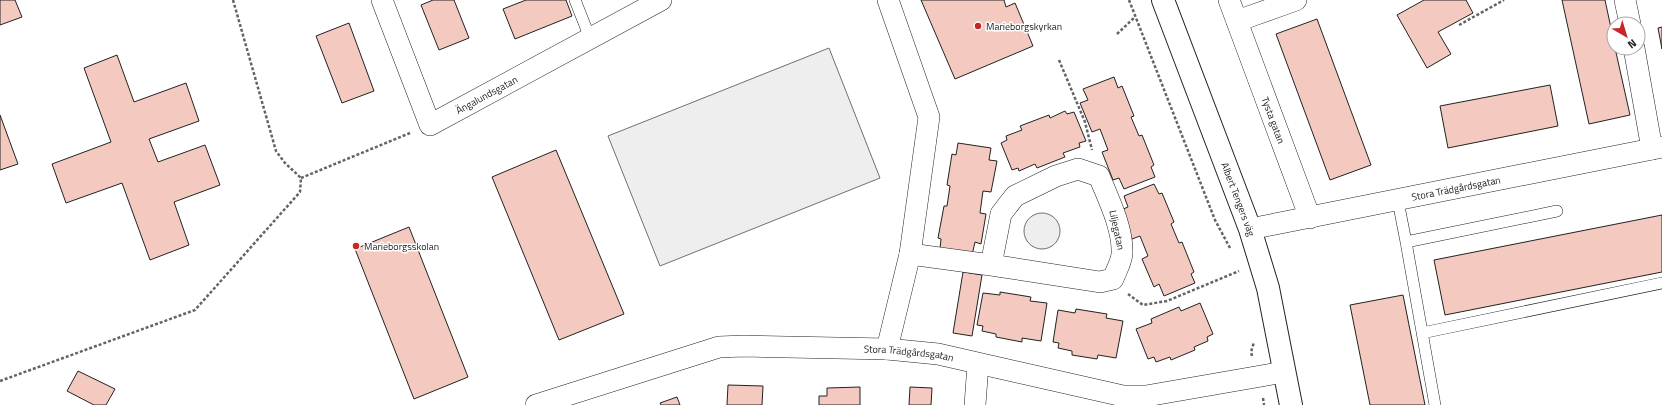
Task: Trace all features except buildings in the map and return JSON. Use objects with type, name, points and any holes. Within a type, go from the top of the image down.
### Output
[{"type":"street","points":[[382,0],[430,125]]},
{"type":"street","name":"Ängalundsgatan","points":[[430,125],[662,0]]},
{"type":"street","points":[[887,349],[910,254],[929,117],[888,0]]},
{"type":"street","name":"Albert Tengers väg","points":[[1163,0],[1250,230],[1268,288],[1291,405]]},
{"type":"street","name":"Tysta gatan","points":[[1229,0],[1310,218]]},
{"type":"street","points":[[1237,21],[1296,0]]},
{"type":"street","points":[[1626,0],[1629,16]]},
{"type":"street","points":[[1636,56],[1657,148]]},
{"type":"street","name":"Stora Trädgårdsgatan","points":[[1250,230],[1657,148]]},
{"type":"street","points":[[991,265],[1000,214],[1015,196],[1056,176],[1078,169],[1099,176]]},
{"type":"street","name":"Liljegatan","points":[[1099,176],[1115,212],[1121,240],[1122,254],[1113,279]]},
{"type":"street","points":[[910,254],[1100,282],[1113,279]]},
{"type":"street","name":"Stora Trädgårdsgatan","points":[[540,404],[719,347],[744,346],[887,349],[938,354],[1123,396],[1146,396],[1284,372]]},
{"type":"street","points":[[976,405],[978,364]]},
{"type":"lane","points":[[575,0],[590,38]]},
{"type":"lane","points":[[1398,201],[1435,405]]},
{"type":"lane","points":[[1406,242],[1557,211]]},
{"type":"lane","points":[[1422,333],[1662,284]]},
{"type":"path","points":[[233,0],[276,151],[285,163],[301,178]]},
{"type":"path","points":[[1129,0],[1216,220],[1232,251]]},
{"type":"path","points":[[1459,25],[1504,0]]},
{"type":"path","points":[[1116,34],[1135,17]]},
{"type":"path","points":[[1058,60],[1085,122],[1099,176]]},
{"type":"path","points":[[301,178],[430,125]]},
{"type":"path","points":[[0,381],[194,310],[300,192],[301,178]]},
{"type":"path","points":[[1113,279],[1129,295],[1143,305],[1167,301],[1241,270]]},
{"type":"path","points":[[1256,338],[1251,352],[1264,405]]},
{"type":"shaded area","points":[[829,48],[880,178],[660,266],[608,136]]},
{"type":"shaded area","points":[[1046,213],[1055,218],[1059,224],[1059,238],[1055,244],[1046,249],[1038,249],[1029,244],[1025,238],[1024,227],[1029,218],[1035,214]]},
{"type":"place","name":"Marieborgskyrkan","points":[[978,26]]},
{"type":"place","name":"Marieborgsskolan","points":[[356,246]]}]
